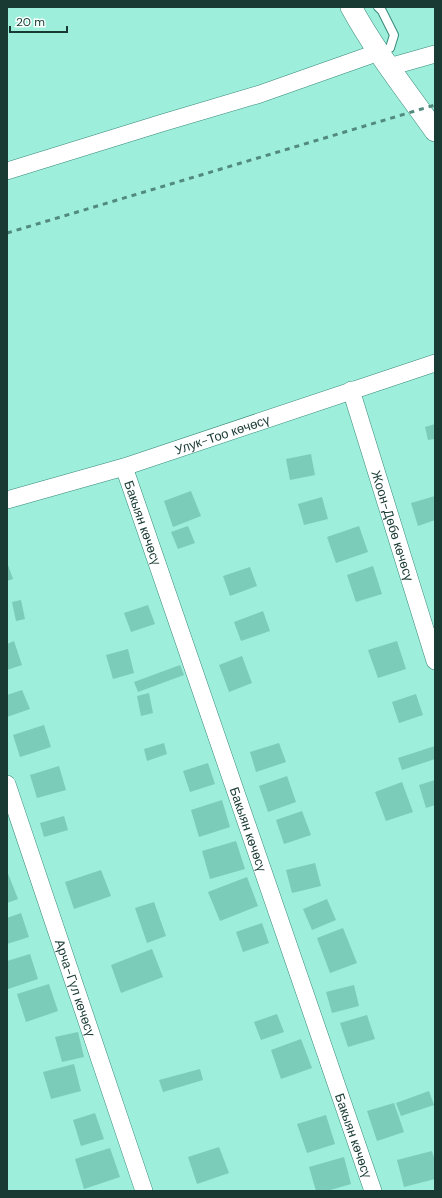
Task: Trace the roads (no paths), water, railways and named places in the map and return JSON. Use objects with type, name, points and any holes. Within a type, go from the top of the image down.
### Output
[{"type":"street","points":[[351,7],[384,60],[435,131]]},
{"type":"street","points":[[7,170],[260,94],[384,60],[435,54]]},
{"type":"street","name":"Улук-Тоо көчөсү","points":[[7,500],[124,467],[435,363]]},
{"type":"street","name":"Жоон-Дөбө көчөсү","points":[[351,390],[435,661]]},
{"type":"street","name":"Бакыян көчөсү","points":[[124,467],[373,1191]]},
{"type":"street","name":"Арча-Гүл көчөсү","points":[[7,784],[144,1191]]},
{"type":"lane","points":[[378,7],[382,11],[394,35],[384,60]]},
{"type":"railway","points":[[7,233],[435,105]]}]
